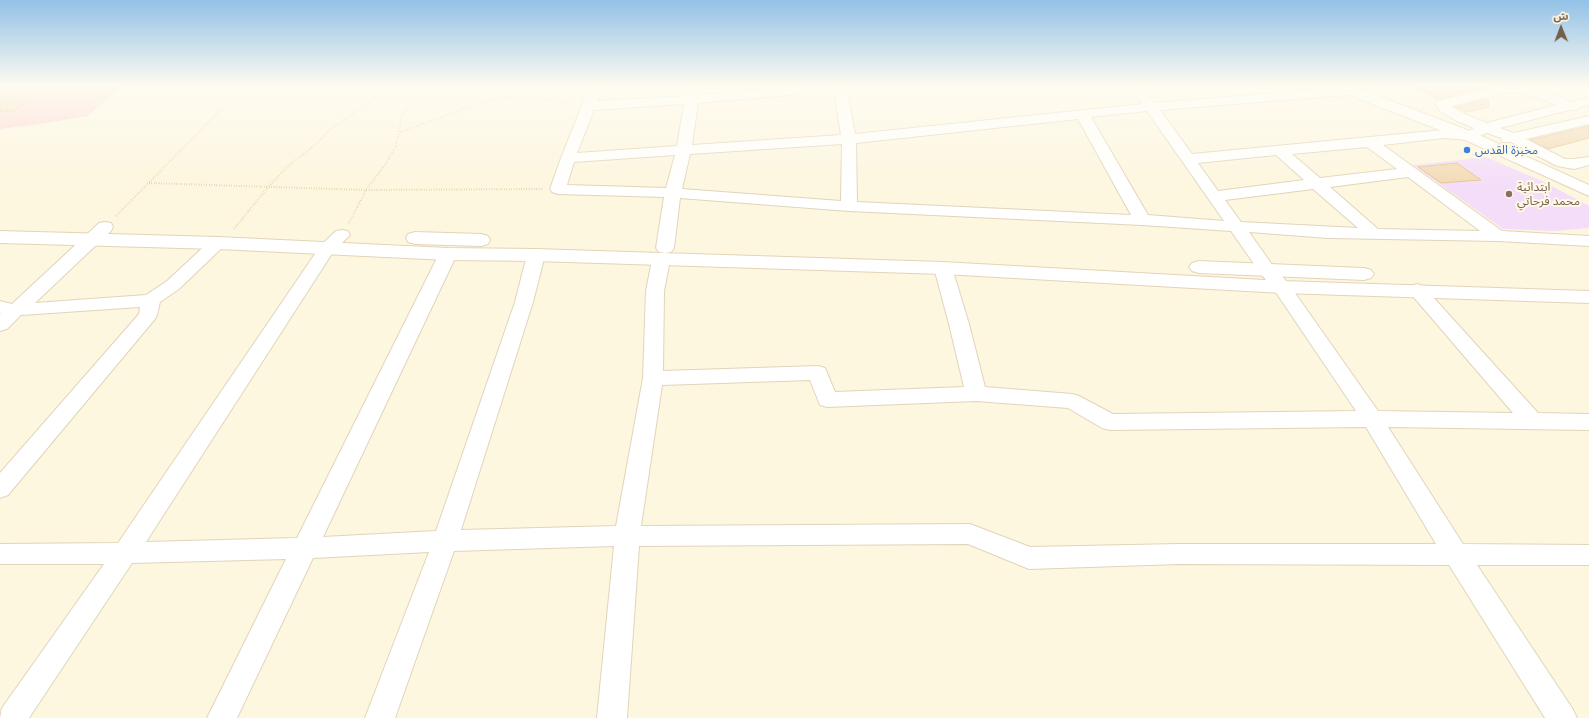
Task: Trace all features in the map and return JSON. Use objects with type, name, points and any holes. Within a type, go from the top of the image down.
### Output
[{"type":"main road","points":[[1422,119],[1469,136],[1589,191]]},
{"type":"main road","points":[[0,224],[218,243],[545,242],[663,254],[1282,287],[1417,290],[1589,297]]},
{"type":"main road","points":[[0,237],[233,230],[448,254],[663,254],[1267,270],[1589,283]]},
{"type":"street","points":[[584,119],[568,158],[558,189],[673,193],[850,206],[1142,220],[1328,234],[1498,236],[1589,241]]},
{"type":"street","points":[[612,718],[627,536],[653,378],[655,291],[673,193],[684,150],[688,119]]},
{"type":"street","points":[[846,119],[849,139],[850,206]]},
{"type":"street","points":[[568,158],[849,139],[1040,119]]},
{"type":"street","points":[[1085,119],[1142,220]]},
{"type":"street","points":[[1159,119],[1267,270],[1282,287],[1372,419],[1456,555],[1562,718]]},
{"type":"street","points":[[1463,119],[1511,137],[1562,163],[1574,164],[1589,161]]},
{"type":"street","points":[[1188,159],[1443,134],[1469,136],[1486,127],[1519,119]]},
{"type":"street","points":[[1443,134],[1494,147],[1511,137],[1589,120]]},
{"type":"street","points":[[1370,142],[1498,236]]},
{"type":"street","points":[[1279,150],[1374,234]]},
{"type":"street","points":[[1215,196],[1410,172]]},
{"type":"street","points":[[0,325],[8,308],[98,233]]},
{"type":"street","points":[[12,718],[334,242]]},
{"type":"street","points":[[8,308],[151,300],[173,285],[218,243]]},
{"type":"street","points":[[222,718],[448,254]]},
{"type":"street","points":[[380,718],[445,541],[524,302],[536,255]]},
{"type":"street","points":[[943,268],[959,324],[976,394]]},
{"type":"street","points":[[1417,290],[1533,422]]},
{"type":"street","points":[[0,489],[148,315],[151,300]]},
{"type":"street","points":[[653,378],[818,373],[827,400],[976,394],[1072,401],[1110,422],[1372,419],[1589,422]]},
{"type":"street","points":[[0,554],[125,553],[304,548],[445,541],[627,536],[970,534],[1029,558],[1179,554],[1589,555]]},
{"type":"path","points":[[98,233],[212,119]]},
{"type":"path","points":[[233,230],[286,167],[315,145],[331,129],[347,119]]},
{"type":"path","points":[[334,242],[366,190],[385,165],[396,146],[402,119]]},
{"type":"path","points":[[400,132],[439,119]]},
{"type":"path","points":[[149,183],[366,190],[558,189]]},
{"type":"shaded area","points":[[0,119],[73,119],[40,124],[0,129]]},
{"type":"shaded area","name":"ابتدائية محمد فرحاتي","points":[[1486,157],[1542,181],[1589,206],[1589,228],[1555,231],[1503,229],[1413,165]]},
{"type":"building","points":[[1589,126],[1589,138],[1548,149],[1530,140]]},
{"type":"building","points":[[1457,163],[1481,180],[1441,183],[1418,167]]},
{"type":"place","name":"مخبزة القدس","points":[[1467,150]]},
{"type":"place","name":"ابتدائية محمد فرحاتي","points":[[1509,194]]}]
